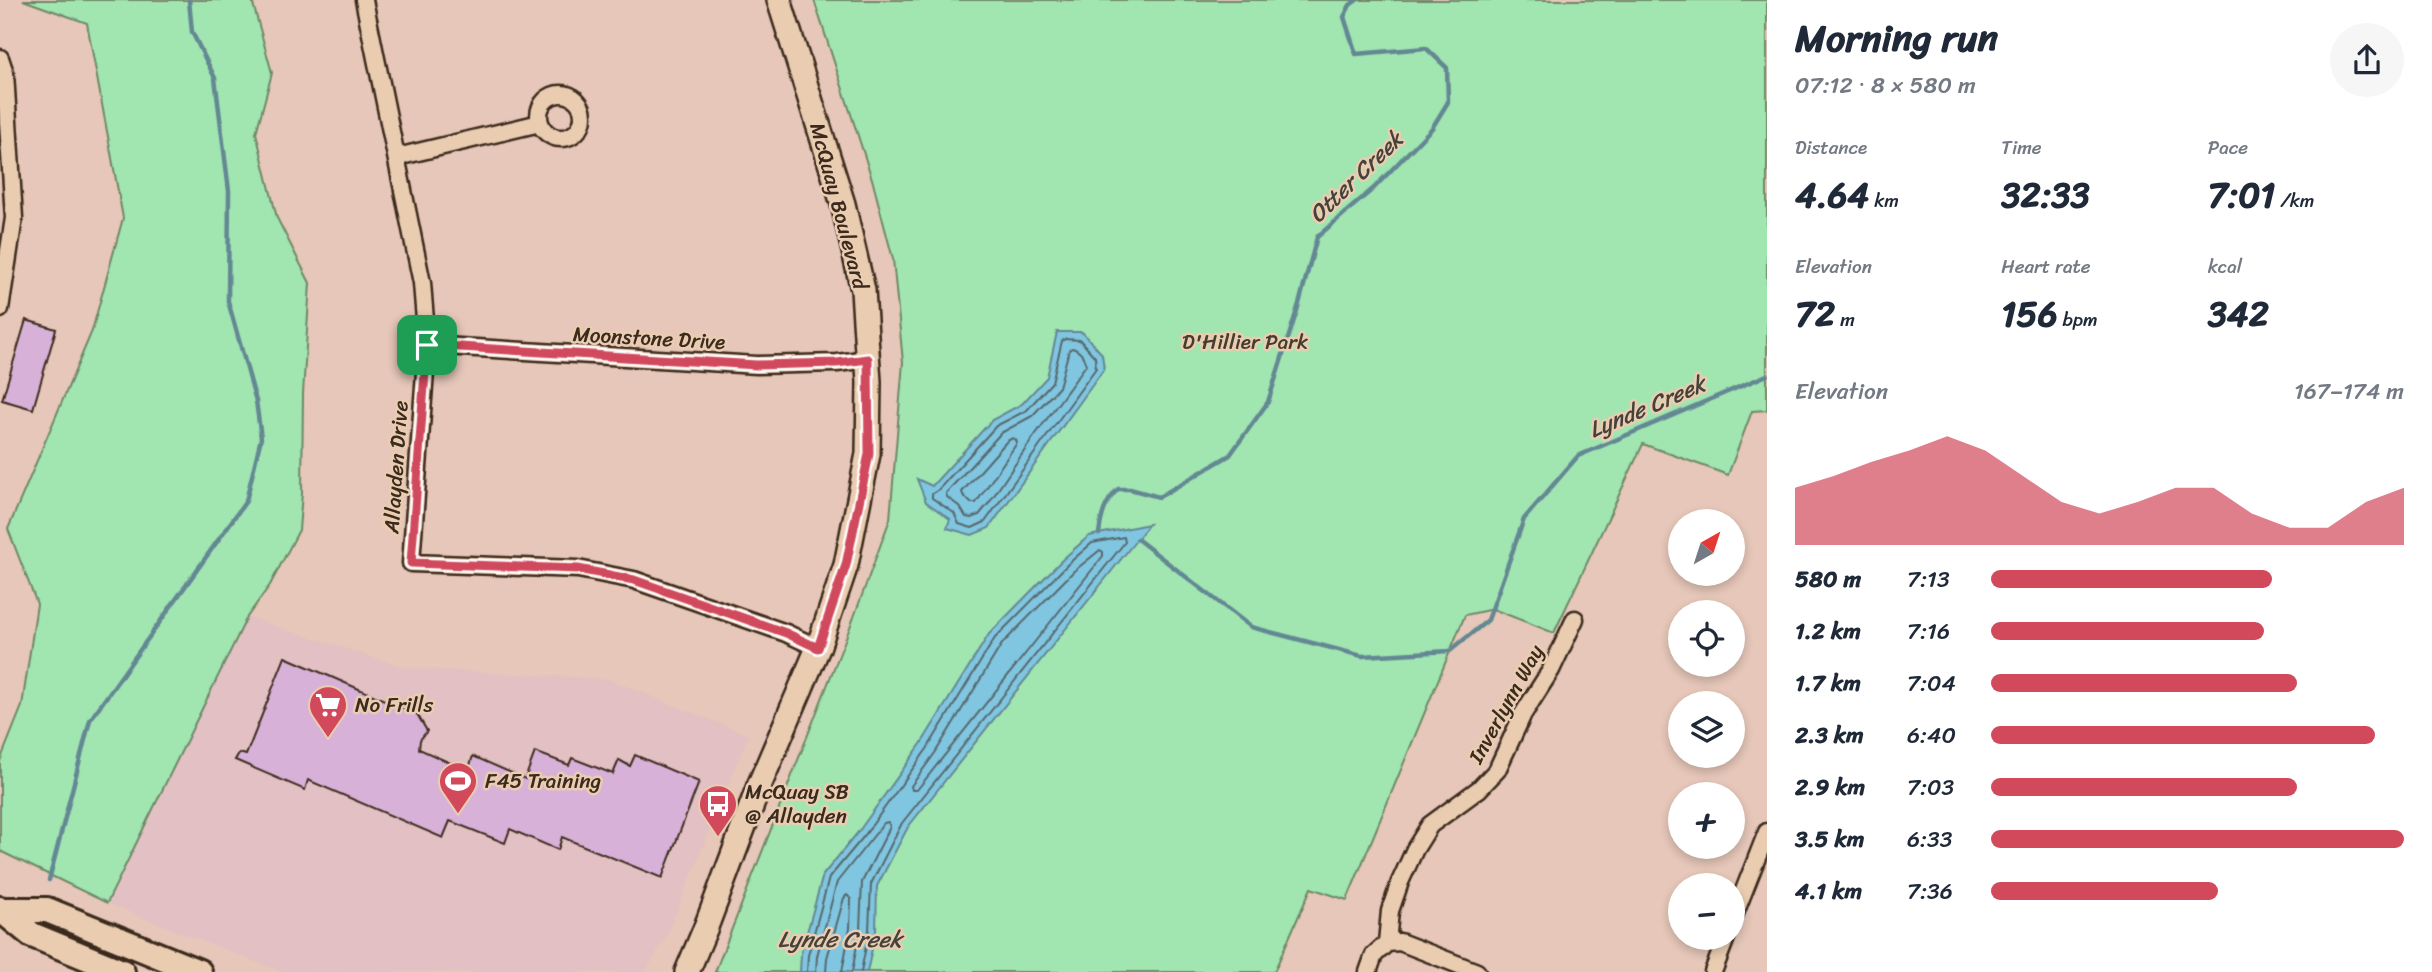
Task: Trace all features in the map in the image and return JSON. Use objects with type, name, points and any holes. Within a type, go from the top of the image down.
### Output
[{"type":"main road","points":[[1,909],[47,910],[147,958],[199,972]]},
{"type":"main road","points":[[1,909],[32,935],[122,972]]},
{"type":"street","name":"Allayden Drive","points":[[364,0],[422,283],[427,345],[411,563],[578,569],[634,580],[786,633],[818,648]]},
{"type":"street","name":"McQuay Boulevard","points":[[687,972],[759,786],[818,648],[846,565],[869,454],[868,359],[863,290],[843,204],[779,0]]},
{"type":"street","points":[[0,58],[5,73],[7,217],[0,309]]},
{"type":"street","points":[[397,157],[540,123]]},
{"type":"street","name":"Moonstone Drive","points":[[427,345],[757,365],[837,363],[868,359]]},
{"type":"street","name":"Inverlynn Way","points":[[1387,943],[1390,911],[1415,849],[1430,825],[1479,789],[1497,769],[1523,714],[1551,670],[1575,620]]},
{"type":"street","points":[[1745,888],[1767,832]]},
{"type":"street","points":[[1368,972],[1374,955],[1387,943],[1400,942],[1477,972]]},
{"type":"street","points":[[1713,972],[1721,950]]},
{"type":"street","points":[[122,972],[147,958]]},
{"type":"shaded area","points":[[247,617],[405,668],[607,679],[748,735],[667,935],[645,972],[282,972],[107,903]]},
{"type":"green space","points":[[23,0],[252,0],[272,73],[256,133],[277,218],[310,283],[299,530],[270,585],[247,617],[107,903],[0,851],[0,761],[22,706],[37,604],[8,529],[92,331],[123,218],[87,23]]},
{"type":"green space","name":"D'Hillier Park","points":[[814,0],[1767,0],[1767,410],[1752,411],[1728,475],[1643,444],[1554,633],[1493,609],[1465,615],[1347,900],[1311,888],[1274,972],[715,972],[890,519],[903,362],[893,259],[872,179]]},
{"type":"water","points":[[1057,332],[1082,332],[1102,354],[1104,369],[989,528],[972,535],[947,528],[950,519],[926,502],[917,479],[932,486],[992,420],[1022,404],[1047,377]]},
{"type":"water","name":"Lynde Creek","points":[[1149,524],[908,827],[877,886],[876,931],[867,972],[800,972],[801,954],[823,875],[859,831],[921,744],[989,634],[1089,536]]},
{"type":"building","points":[[26,320],[56,329],[33,409],[2,400]]},
{"type":"building","points":[[285,657],[417,714],[427,731],[420,740],[419,749],[468,771],[473,756],[525,779],[535,752],[569,765],[572,758],[613,774],[619,760],[630,766],[635,755],[699,782],[662,878],[562,837],[558,850],[510,829],[505,843],[450,821],[443,838],[308,780],[305,790],[235,760],[239,753],[246,755]]},
{"type":"waterway","points":[[49,880],[90,720],[246,501],[261,438],[256,401],[228,301],[229,191],[215,78],[192,32],[189,0]]},
{"type":"waterway","name":"Otter Creek","points":[[1099,534],[1104,510],[1118,489],[1130,489],[1159,497],[1230,455],[1268,402],[1317,237],[1374,188],[1432,128],[1448,102],[1447,68],[1426,48],[1356,54],[1344,17],[1350,5],[1357,0]]},
{"type":"waterway","name":"Lynde Creek","points":[[1137,539],[1251,627],[1362,656],[1450,651],[1488,620],[1524,519],[1578,456],[1767,375]]},
{"type":"place","name":"No Frills","points":[[328,739]]},
{"type":"place","name":"F45 Training","points":[[458,815]]},
{"type":"place","name":"McQuay SB @ Allayden","points":[[718,838]]},
{"type":"route","points":[[427,345],[757,365],[837,363],[868,359],[869,454],[846,565],[818,648],[786,633],[634,580],[578,569],[411,563],[427,345]]}]
